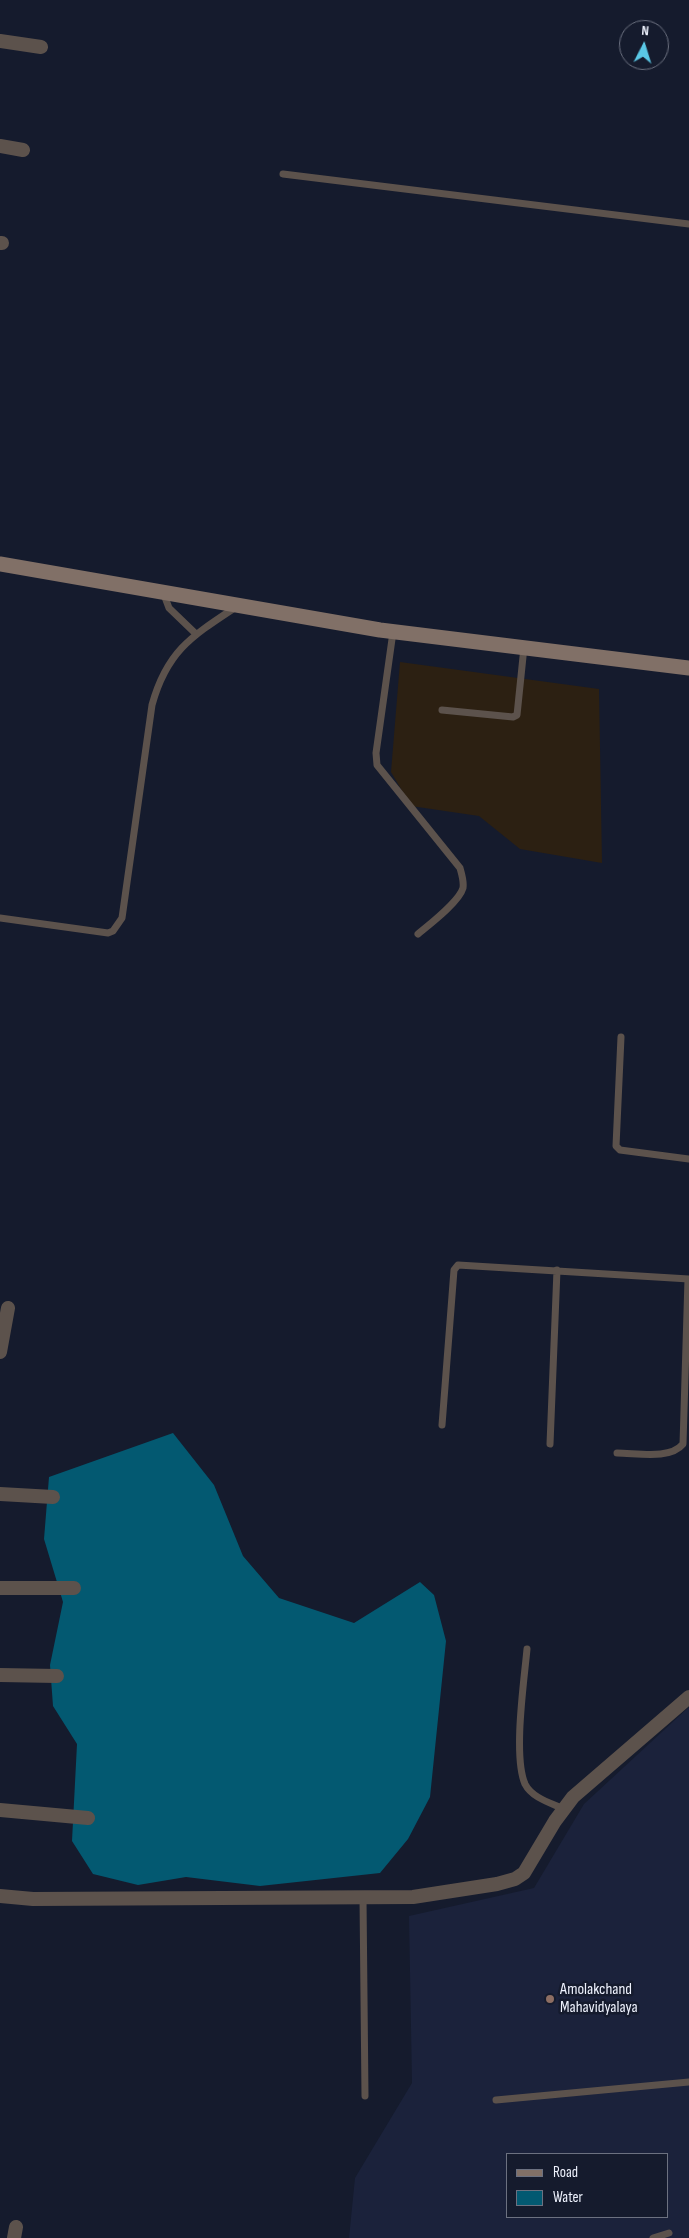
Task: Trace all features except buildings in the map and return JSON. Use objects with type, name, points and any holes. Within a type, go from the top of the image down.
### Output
[{"type":"street","points":[[0,41],[41,47]]},
{"type":"street","points":[[0,146],[23,150]]},
{"type":"street","points":[[0,564],[393,631],[689,668]]},
{"type":"street","points":[[0,1352],[8,1308]]},
{"type":"street","points":[[0,1494],[53,1497]]},
{"type":"street","points":[[0,1588],[74,1588]]},
{"type":"street","points":[[0,1675],[57,1676]]},
{"type":"street","points":[[0,1896],[33,1899],[390,1898],[413,1897],[497,1884],[515,1879],[524,1873],[573,1797],[689,1697]]},
{"type":"street","points":[[0,1810],[88,1818]]},
{"type":"lane","points":[[283,174],[689,224]]},
{"type":"lane","points":[[163,592],[169,608],[196,634]]},
{"type":"lane","points":[[0,918],[108,933],[118,926],[122,918],[152,705],[166,669],[180,648],[196,634],[238,605]]},
{"type":"lane","points":[[393,631],[376,754],[377,765],[460,868],[463,878],[463,886],[459,896],[418,934]]},
{"type":"lane","points":[[442,710],[513,717],[517,715],[524,648]]},
{"type":"lane","points":[[620,1037],[616,1146],[620,1150],[689,1159]]},
{"type":"lane","points":[[442,1425],[455,1267],[461,1264],[688,1279],[683,1444],[678,1450],[669,1453],[617,1453]]},
{"type":"lane","points":[[550,1444],[557,1270]]},
{"type":"lane","points":[[527,1649],[520,1722],[521,1763],[526,1785],[535,1796],[564,1809]]},
{"type":"lane","points":[[363,1898],[365,2096]]},
{"type":"lane","points":[[496,2100],[689,2082]]},
{"type":"lane","points":[[653,2238],[669,2233]]},
{"type":"shaded area","points":[[400,662],[599,689],[602,863],[520,849],[479,816],[411,806],[391,772]]},
{"type":"shaded area","name":"Amolakchand Mahavidyalaya","points":[[689,1707],[689,2238],[349,2238],[355,2178],[412,2083],[409,1916],[534,1888],[584,1804]]},
{"type":"water","points":[[173,1433],[214,1485],[243,1556],[279,1598],[354,1623],[420,1582],[434,1595],[446,1641],[430,1797],[408,1839],[380,1873],[260,1886],[186,1877],[138,1885],[93,1874],[72,1841],[77,1744],[53,1706],[50,1665],[63,1602],[44,1539],[49,1477]]},
{"type":"place","name":"Amolakchand Mahavidyalaya","points":[[550,1999]]}]
